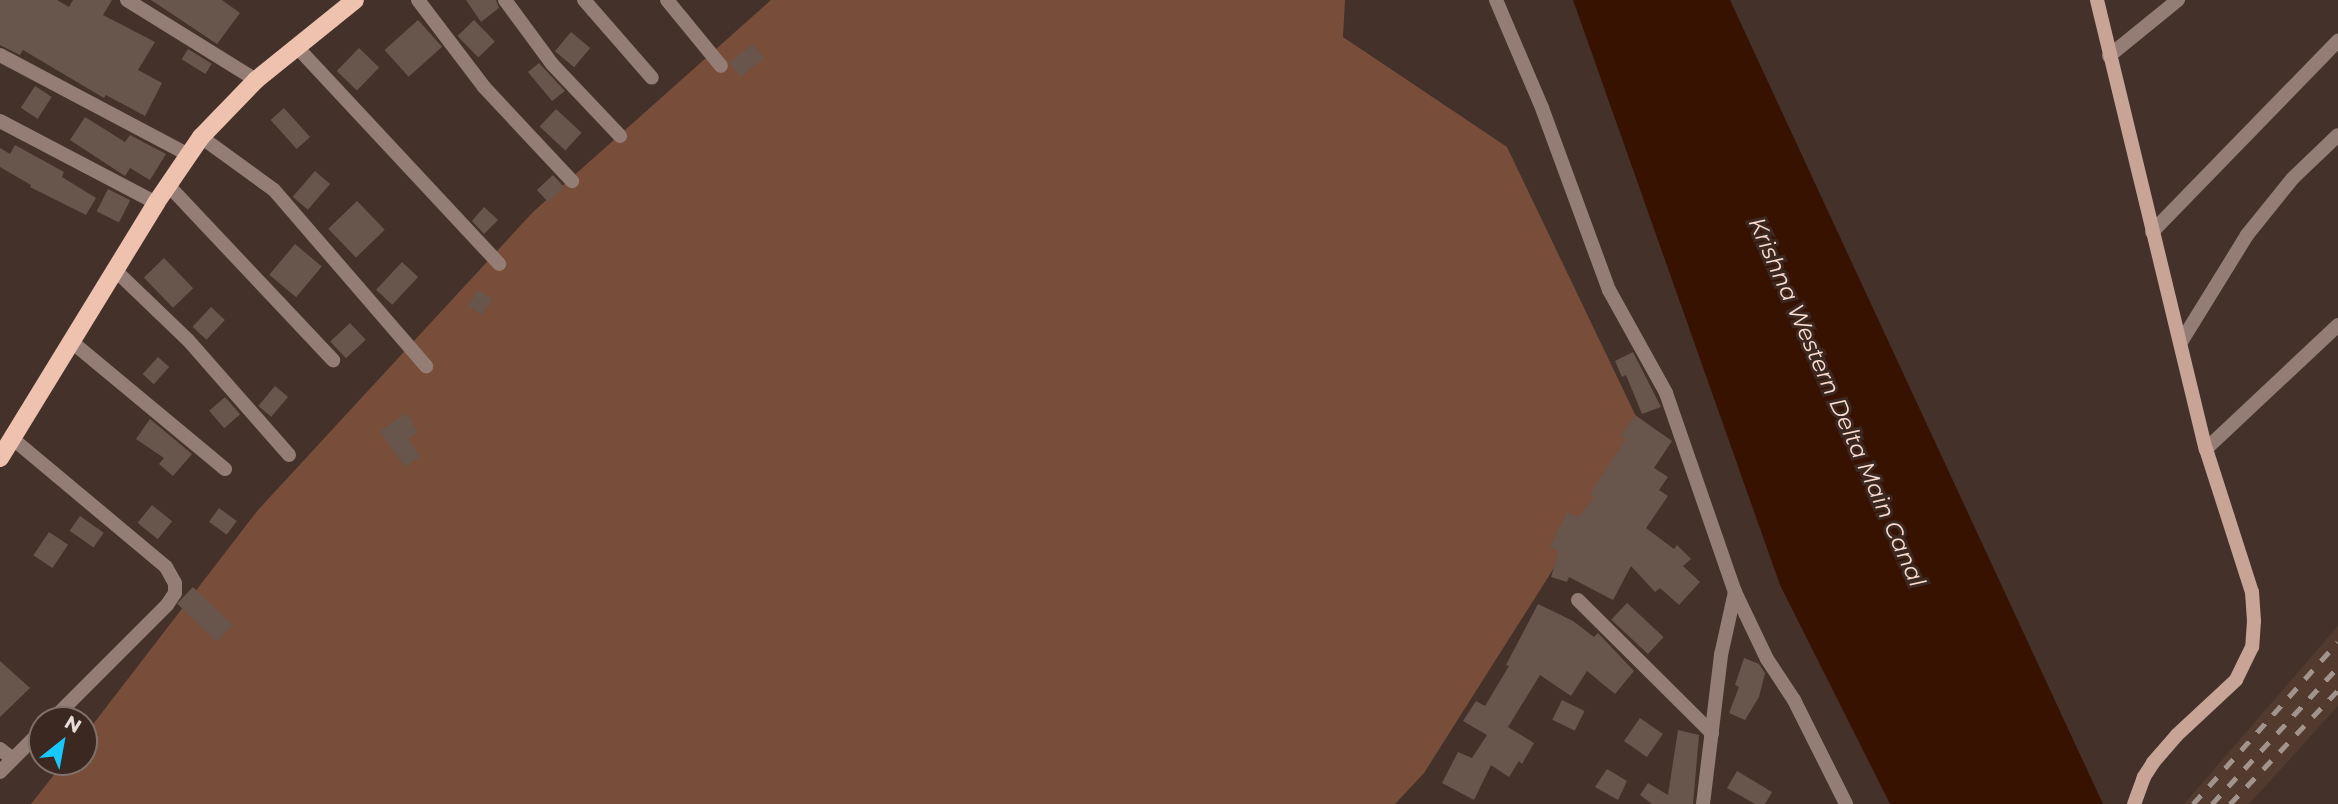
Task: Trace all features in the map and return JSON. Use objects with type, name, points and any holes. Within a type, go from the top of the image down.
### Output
[{"type":"main road","points":[[0,458],[156,203],[201,137],[256,80],[355,0]]},
{"type":"main road","points":[[2096,0],[2206,449],[2252,592],[2252,647],[2236,680],[2177,735],[2153,763],[2144,777],[2134,804]]},
{"type":"street","points":[[127,0],[256,80]]},
{"type":"street","points":[[418,0],[484,87],[572,181]]},
{"type":"street","points":[[505,0],[552,64],[620,136]]},
{"type":"street","points":[[584,0],[652,78]]},
{"type":"street","points":[[667,0],[721,66]]},
{"type":"street","points":[[1496,0],[1542,108],[1609,290],[1666,393],[1735,592],[1767,659],[1794,700],[1846,804]]},
{"type":"street","points":[[2109,56],[2178,0]]},
{"type":"street","points":[[2152,232],[2338,41]]},
{"type":"street","points":[[296,46],[499,264]]},
{"type":"street","points":[[0,55],[189,155]]},
{"type":"street","points":[[0,121],[156,203]]},
{"type":"street","points":[[2181,342],[2247,235],[2293,178],[2338,135]]},
{"type":"street","points":[[201,137],[274,190],[426,366]]},
{"type":"street","points":[[168,185],[333,360]]},
{"type":"street","points":[[116,271],[188,340],[289,455]]},
{"type":"street","points":[[2206,449],[2338,325]]},
{"type":"street","points":[[72,342],[225,469]]},
{"type":"street","points":[[13,439],[166,567],[175,583],[175,593],[167,605],[66,706]]},
{"type":"street","points":[[1703,804],[1721,655],[1735,592]]},
{"type":"street","points":[[1578,600],[1712,733]]},
{"type":"street","points":[[0,772],[28,744]]},
{"type":"street","points":[[0,749],[13,759]]},
{"type":"shaded area","points":[[771,0],[1345,0],[1343,37],[1507,147],[1642,429],[1424,773],[1395,804],[31,804],[53,776],[98,776],[98,718],[258,510],[533,212]]},
{"type":"shaded area","points":[[2338,626],[2338,706],[2249,804],[2184,804]]},
{"type":"water","name":"Krishna Western Delta Main Canal","points":[[1573,0],[1730,0],[2103,804],[1890,804],[1780,585]]},
{"type":"building","points":[[0,0],[57,0],[69,7],[73,0],[112,0],[103,15],[155,42],[138,70],[162,83],[145,116],[106,95],[104,98],[23,50],[20,55],[0,45]]},
{"type":"building","points":[[151,0],[222,0],[240,13],[217,44]]},
{"type":"building","points":[[466,0],[496,0],[499,8],[481,22]]},
{"type":"building","points":[[418,20],[442,47],[409,77],[385,50]]},
{"type":"building","points":[[474,20],[495,42],[478,58],[457,36]]},
{"type":"building","points":[[571,32],[590,48],[574,67],[555,51]]},
{"type":"building","points":[[753,44],[764,58],[740,77],[729,62]]},
{"type":"building","points":[[359,48],[379,67],[357,90],[337,71]]},
{"type":"building","points":[[188,49],[212,64],[205,74],[182,59]]},
{"type":"building","points":[[539,63],[565,91],[552,101],[528,72]]},
{"type":"building","points":[[35,86],[52,97],[38,119],[21,108]]},
{"type":"building","points":[[284,108],[310,137],[297,149],[271,120]]},
{"type":"building","points":[[556,109],[582,133],[565,150],[540,127]]},
{"type":"building","points":[[85,117],[125,142],[130,135],[166,154],[150,180],[130,168],[125,176],[70,140]]},
{"type":"building","points":[[15,145],[64,172],[62,177],[96,198],[86,215],[30,187],[31,185],[0,167],[0,148],[10,154]]},
{"type":"building","points":[[315,171],[330,184],[308,210],[293,197]]},
{"type":"building","points":[[553,175],[564,187],[548,202],[537,190]]},
{"type":"building","points":[[108,189],[130,200],[119,223],[97,211]]},
{"type":"building","points":[[357,201],[385,230],[356,258],[328,229]]},
{"type":"building","points":[[484,207],[498,220],[484,234],[472,221]]},
{"type":"building","points":[[295,244],[322,266],[296,297],[269,275]]},
{"type":"building","points":[[164,258],[193,288],[173,308],[144,277]]},
{"type":"building","points":[[402,262],[418,277],[392,305],[376,290]]},
{"type":"building","points":[[478,290],[492,299],[482,315],[468,306]]},
{"type":"building","points":[[211,307],[225,320],[206,340],[193,327]]},
{"type":"building","points":[[350,323],[366,340],[346,358],[330,341]]},
{"type":"building","points":[[1633,352],[1661,407],[1642,414],[1626,375],[1622,377],[1615,361]]},
{"type":"building","points":[[158,357],[169,367],[154,384],[143,374]]},
{"type":"building","points":[[275,386],[288,397],[271,417],[258,406]]},
{"type":"building","points":[[225,397],[240,414],[224,428],[209,411]]},
{"type":"building","points":[[406,413],[418,432],[408,439],[420,457],[405,467],[380,431]]},
{"type":"building","points":[[1635,415],[1672,441],[1654,468],[1668,477],[1659,490],[1668,496],[1646,528],[1674,549],[1677,545],[1691,559],[1683,566],[1700,582],[1679,605],[1660,588],[1655,592],[1631,566],[1613,600],[1569,577],[1567,582],[1551,577],[1559,552],[1550,547],[1567,512],[1579,517],[1594,497],[1590,494],[1626,439],[1621,436]]},
{"type":"building","points":[[150,419],[192,454],[173,476],[159,464],[164,458],[136,439]]},
{"type":"building","points":[[152,505],[172,521],[158,539],[138,523]]},
{"type":"building","points":[[219,508],[237,521],[227,535],[209,522]]},
{"type":"building","points":[[80,516],[104,533],[93,547],[70,531]]},
{"type":"building","points":[[49,532],[68,545],[52,568],[33,555]]},
{"type":"building","points":[[193,587],[233,625],[217,642],[177,604]]},
{"type":"building","points":[[1627,603],[1664,637],[1648,654],[1611,620]]},
{"type":"building","points":[[1538,604],[1573,621],[1594,637],[1598,633],[1634,671],[1615,694],[1587,671],[1571,696],[1540,675],[1508,727],[1534,743],[1522,764],[1519,761],[1509,777],[1491,765],[1474,800],[1442,783],[1458,752],[1472,758],[1487,735],[1463,721],[1476,701],[1485,706],[1509,666],[1506,665]]},
{"type":"building","points":[[1744,658],[1759,664],[1765,673],[1759,697],[1745,720],[1729,713],[1739,687],[1735,685]]},
{"type":"building","points":[[0,661],[30,688],[0,717]]},
{"type":"building","points":[[1562,700],[1584,711],[1575,731],[1552,720]]},
{"type":"building","points":[[1640,718],[1663,734],[1647,757],[1624,741]]},
{"type":"building","points":[[1678,730],[1699,735],[1693,804],[1652,804],[1640,795],[1648,783],[1668,795]]},
{"type":"building","points":[[1607,769],[1627,781],[1618,800],[1595,787]]},
{"type":"building","points":[[1737,771],[1772,792],[1765,804],[1755,804],[1727,788]]},
{"type":"railway","points":[[2193,804],[2338,642]]},
{"type":"railway","points":[[2212,804],[2338,667]]},
{"type":"railway","points":[[2230,804],[2338,690]]}]
